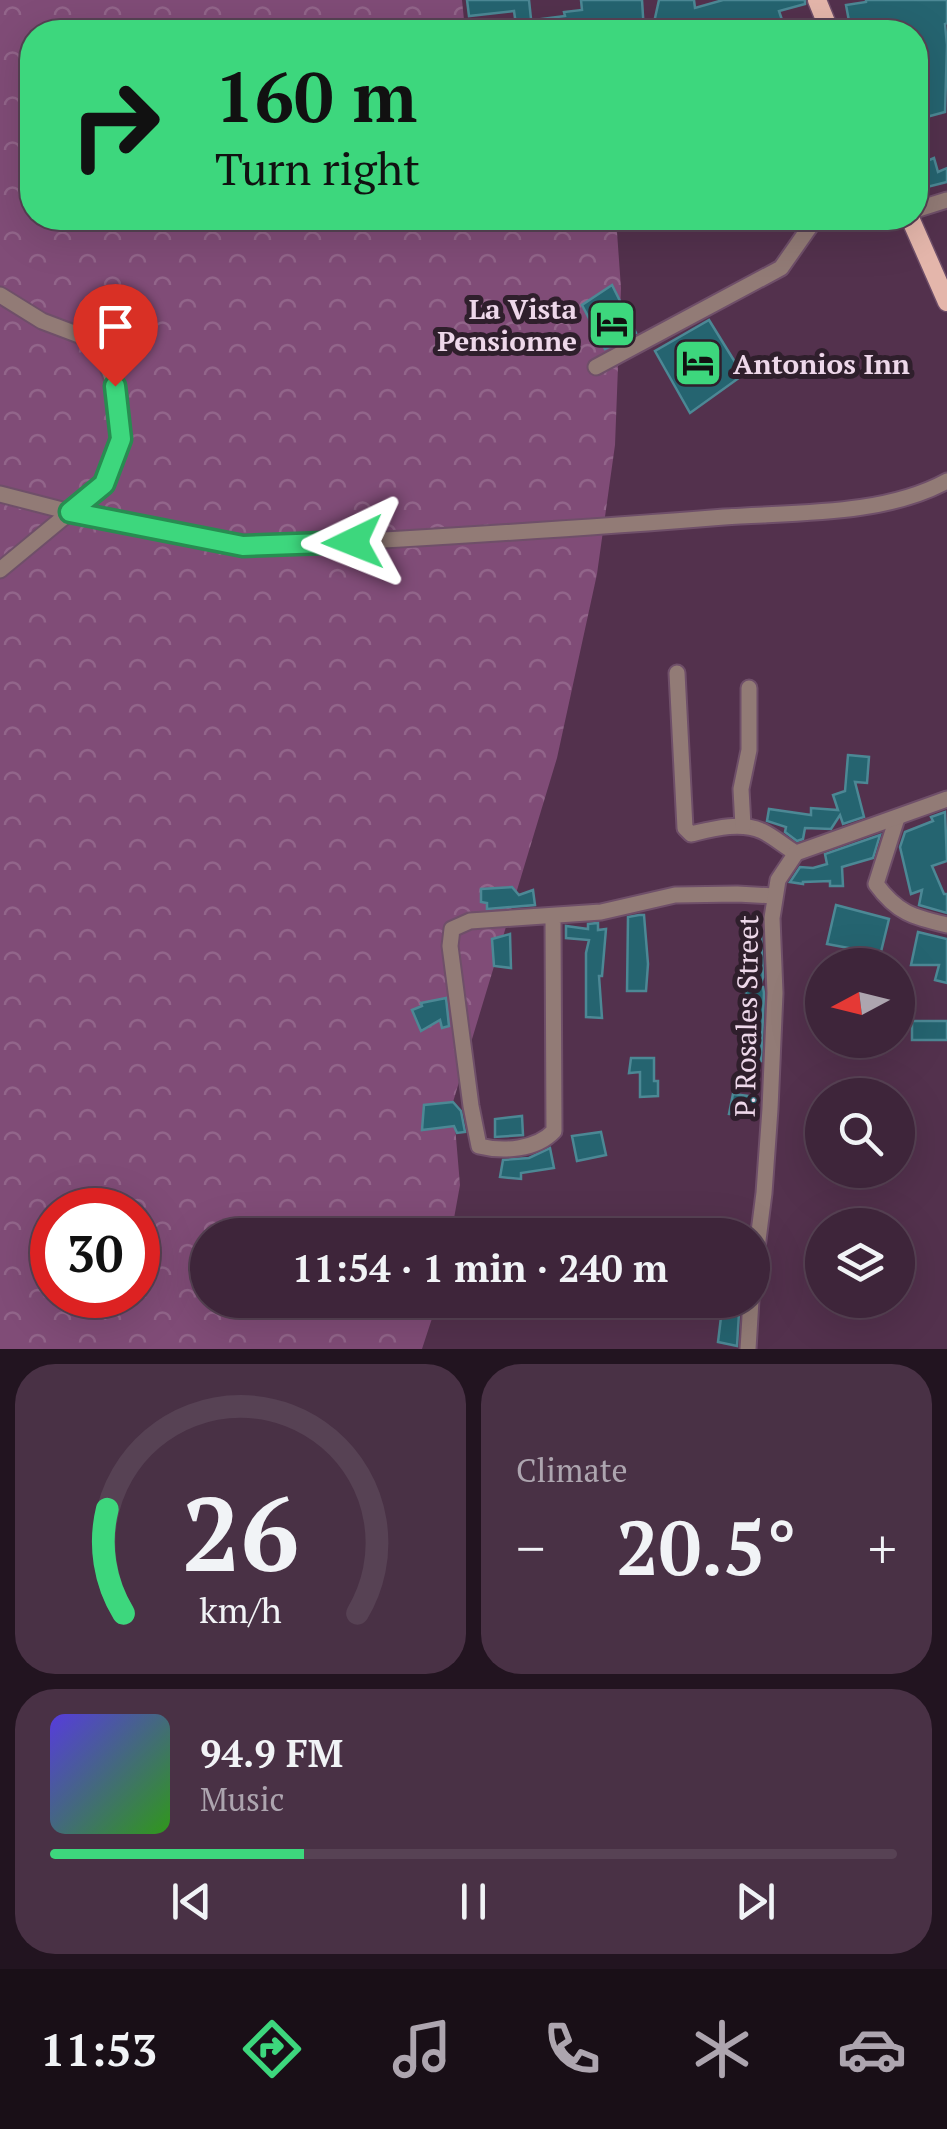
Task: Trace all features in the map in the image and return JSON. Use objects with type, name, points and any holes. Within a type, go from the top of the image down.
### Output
[{"type":"main road","points":[[915,230],[947,302]]},
{"type":"street","points":[[596,367],[781,268],[808,230]]},
{"type":"street","points":[[0,295],[42,321],[87,338],[100,349],[115,386],[121,439],[104,484],[0,570]]},
{"type":"street","points":[[0,494],[243,546],[276,546],[828,510],[882,504],[947,481]]},
{"type":"street","points":[[677,673],[685,828],[690,834],[743,826],[762,830],[796,852],[947,799]]},
{"type":"street","points":[[743,826],[741,789],[749,750],[749,688]]},
{"type":"street","points":[[897,818],[876,884],[890,903],[911,916],[947,925]]},
{"type":"street","name":"P. Rosales Street","points":[[761,1218],[775,994],[774,896],[778,880],[796,852]]},
{"type":"street","points":[[553,916],[554,1132],[546,1140],[525,1146],[496,1150],[479,1146],[450,946],[452,929],[470,922],[520,916],[602,912],[674,895],[774,896]]},
{"type":"street","points":[[748,1349],[750,1318]]},
{"type":"green space","points":[[0,0],[462,0],[464,20],[20,20],[20,230],[617,230],[621,288],[615,445],[597,574],[557,758],[453,1102],[460,1185],[454,1218],[190,1218],[190,1318],[432,1318],[422,1349],[0,1349]]},
{"type":"building","points":[[467,0],[529,0],[534,20],[515,20],[514,11],[469,16]]},
{"type":"building","points":[[581,0],[642,0],[643,20],[534,20],[582,10]]},
{"type":"building","points":[[659,0],[694,0],[695,8],[723,0],[805,0],[805,4],[779,11],[782,20],[655,20]]},
{"type":"building","points":[[947,0],[945,112],[928,117],[928,20],[849,20],[846,5]]},
{"type":"building","points":[[934,158],[938,172],[947,168],[947,182],[928,187],[928,161]]},
{"type":"building","name":"La Vista Pensionne","points":[[612,285],[636,333],[605,349],[582,305]]},
{"type":"building","name":"Antonios Inn","points":[[709,320],[743,375],[690,413],[655,351]]},
{"type":"building","points":[[848,755],[869,757],[867,783],[855,782],[864,817],[843,824],[840,815],[831,829],[805,828],[803,839],[797,841],[785,832],[786,827],[767,821],[769,809],[811,815],[811,808],[838,810],[833,795],[845,791]]},
{"type":"building","points":[[945,812],[947,861],[932,866],[947,894],[947,913],[919,905],[922,890],[911,894],[900,847],[905,832]]},
{"type":"building","points":[[880,835],[873,858],[842,867],[843,886],[830,886],[830,881],[790,882],[800,867],[827,864],[825,854]]},
{"type":"building","points":[[512,887],[519,895],[533,890],[535,905],[487,909],[487,903],[481,902],[481,889]]},
{"type":"building","points":[[836,905],[889,919],[882,948],[827,944]]},
{"type":"building","points":[[644,915],[646,991],[627,991],[628,917]]},
{"type":"building","points":[[598,923],[598,930],[606,929],[599,976],[602,1018],[586,1017],[589,940],[566,938],[566,926],[588,929],[588,924]]},
{"type":"building","points":[[918,932],[947,939],[947,983],[935,980],[939,965],[915,965]]},
{"type":"building","points":[[761,933],[761,1061],[757,1060],[759,1017],[746,1017],[746,978],[749,934]]},
{"type":"building","points":[[510,934],[511,968],[494,966],[492,939]]},
{"type":"building","points":[[446,998],[449,1026],[442,1028],[440,1020],[421,1031],[412,1010],[421,1003]]},
{"type":"building","points":[[915,1021],[947,1021],[947,1040],[915,1040]]},
{"type":"building","points":[[631,1058],[654,1058],[658,1096],[640,1097],[640,1072],[629,1073]]},
{"type":"building","points":[[733,1094],[757,1097],[755,1117],[729,1114]]},
{"type":"building","points":[[453,1102],[461,1111],[465,1132],[457,1133],[454,1126],[422,1130],[424,1105]]},
{"type":"building","points":[[522,1116],[523,1135],[495,1137],[495,1119]]},
{"type":"building","points":[[601,1132],[606,1155],[577,1161],[572,1136]]},
{"type":"building","points":[[550,1148],[554,1168],[521,1173],[521,1179],[500,1177],[503,1160],[529,1158]]},
{"type":"building","points":[[721,1318],[739,1318],[737,1346],[718,1342]]},
{"type":"place","name":"La Vista Pensionne","points":[[612,324]]},
{"type":"place","name":"Antonios Inn","points":[[698,363]]},
{"type":"route","points":[[115,386],[121,439],[104,484],[70,512],[243,546],[353,542]]}]
